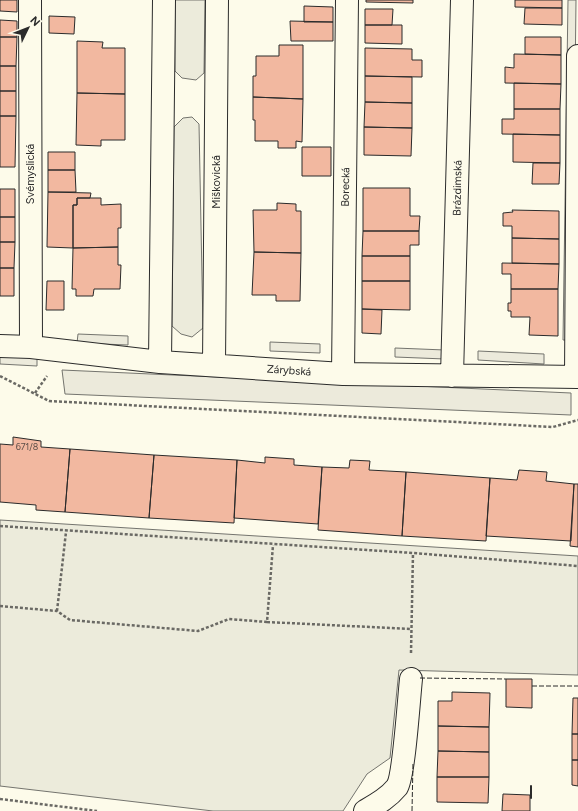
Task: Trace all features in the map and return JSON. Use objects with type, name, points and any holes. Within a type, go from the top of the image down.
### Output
[{"type":"street","name":"Svémyslická","points":[[30,0],[31,347]]},
{"type":"street","points":[[160,362],[164,0]]},
{"type":"street","name":"Miškovická","points":[[214,365],[217,0]]},
{"type":"street","name":"Borecká","points":[[343,374],[347,0]]},
{"type":"street","name":"Brázdimská","points":[[452,376],[462,0]]},
{"type":"street","points":[[577,377],[578,56]]},
{"type":"street","name":"Zárybská","points":[[0,346],[31,347],[160,362],[343,374],[577,377]]},
{"type":"street","points":[[365,811],[385,799],[398,785],[402,767],[411,679]]},
{"type":"path","points":[[0,376],[49,401],[553,427],[578,420]]},
{"type":"path","points":[[0,526],[66,532],[413,553],[578,566]]},
{"type":"path","points":[[57,611],[66,532]]},
{"type":"path","points":[[267,622],[273,545]]},
{"type":"path","points":[[0,606],[57,611],[70,620],[198,631],[229,619],[411,629]]},
{"type":"path","points":[[0,799],[97,811]]},
{"type":"shaded area","points":[[175,0],[205,0],[204,73],[196,80],[182,78],[175,71]]},
{"type":"shaded area","points":[[568,0],[576,0],[572,340],[563,340]]},
{"type":"shaded area","points":[[192,117],[199,124],[203,328],[192,337],[181,334],[172,326],[174,127],[183,118]]},
{"type":"shaded area","points":[[78,334],[128,336],[128,345],[77,343]]},
{"type":"shaded area","points":[[270,342],[320,344],[320,353],[270,351]]},
{"type":"shaded area","points":[[395,348],[445,350],[445,359],[395,357]]},
{"type":"shaded area","points":[[478,351],[544,354],[544,364],[478,360]]},
{"type":"shaded area","points":[[0,355],[37,356],[37,366],[0,364]]},
{"type":"shaded area","points":[[62,370],[571,393],[571,415],[65,394]]},
{"type":"shaded area","points":[[0,520],[578,556],[578,675],[399,670],[390,758],[367,774],[343,811],[213,811],[0,786]]},
{"type":"building","points":[[0,0],[17,0],[17,12],[0,11]]},
{"type":"building","points":[[366,0],[413,0],[413,3],[366,2]]},
{"type":"building","points":[[515,0],[562,0],[562,8],[515,7]]},
{"type":"building","points":[[304,6],[333,7],[333,22],[304,22]]},
{"type":"building","points":[[525,8],[562,8],[562,25],[524,24]]},
{"type":"building","points":[[365,9],[393,9],[392,25],[365,25]]},
{"type":"building","points":[[49,16],[75,17],[74,34],[49,33]]},
{"type":"building","points":[[0,20],[17,21],[17,37],[0,37]]},
{"type":"building","points":[[290,21],[333,22],[333,41],[291,41]]},
{"type":"building","points":[[365,25],[402,25],[402,44],[365,43]]},
{"type":"building","points":[[0,37],[17,37],[16,66],[0,66]]},
{"type":"building","points":[[525,37],[561,37],[561,55],[525,54]]},
{"type":"building","points":[[77,41],[103,42],[102,48],[125,48],[125,94],[77,93]]},
{"type":"building","points":[[279,45],[303,45],[303,99],[253,97],[253,76],[256,76],[256,56],[279,56]]},
{"type":"building","points":[[365,48],[412,49],[412,60],[422,60],[422,77],[365,76]]},
{"type":"building","points":[[514,54],[561,55],[561,84],[505,83],[505,67],[514,68]]},
{"type":"building","points":[[0,66],[16,66],[16,91],[0,91]]},
{"type":"building","points":[[365,76],[412,77],[412,103],[365,102]]},
{"type":"building","points":[[514,83],[561,84],[560,109],[514,109]]},
{"type":"building","points":[[0,91],[16,91],[16,116],[0,116]]},
{"type":"building","points":[[77,93],[125,94],[125,140],[101,140],[101,146],[76,145]]},
{"type":"building","points":[[253,97],[303,99],[302,142],[296,141],[296,148],[278,148],[278,141],[255,141]]},
{"type":"building","points":[[365,102],[412,103],[412,128],[364,127]]},
{"type":"building","points":[[514,109],[560,109],[560,135],[502,134],[502,119],[514,119]]},
{"type":"building","points":[[0,116],[16,116],[15,167],[0,167]]},
{"type":"building","points":[[364,127],[412,128],[411,156],[364,155]]},
{"type":"building","points":[[513,134],[560,135],[560,163],[513,162]]},
{"type":"building","points":[[302,147],[331,147],[331,176],[302,176]]},
{"type":"building","points":[[48,152],[75,152],[75,170],[48,170]]},
{"type":"building","points":[[533,163],[560,163],[559,184],[532,184]]},
{"type":"building","points":[[48,170],[75,170],[76,192],[48,192]]},
{"type":"building","points":[[363,188],[410,188],[410,216],[420,216],[419,231],[363,231]]},
{"type":"building","points":[[0,189],[15,189],[15,217],[0,217]]},
{"type":"building","points":[[48,192],[91,193],[90,198],[77,198],[77,205],[73,205],[73,248],[47,247]]},
{"type":"building","points":[[77,198],[101,198],[101,205],[121,204],[121,228],[118,228],[118,247],[73,248],[73,205],[77,205]]},
{"type":"building","points":[[277,203],[296,204],[296,211],[301,211],[301,253],[254,252],[253,210],[277,210]]},
{"type":"building","points":[[512,210],[559,211],[559,239],[512,238],[512,226],[503,226],[503,213],[513,212]]},
{"type":"building","points":[[0,217],[15,217],[15,242],[0,242]]},
{"type":"building","points":[[363,231],[419,231],[419,245],[410,245],[410,256],[362,256]]},
{"type":"building","points":[[512,238],[559,239],[559,264],[512,263]]},
{"type":"building","points":[[0,242],[15,242],[14,268],[0,268]]},
{"type":"building","points":[[118,247],[118,265],[121,265],[120,289],[94,289],[93,296],[76,296],[76,289],[72,289],[73,248]]},
{"type":"building","points":[[254,252],[301,253],[300,301],[276,301],[276,295],[252,295]]},
{"type":"building","points":[[362,256],[410,256],[410,281],[362,281]]},
{"type":"building","points":[[502,263],[559,264],[558,289],[511,289],[511,274],[502,274]]},
{"type":"building","points":[[0,268],[14,268],[14,296],[0,296]]},
{"type":"building","points":[[47,281],[64,281],[64,310],[46,310]]},
{"type":"building","points":[[362,281],[410,281],[410,310],[362,309]]},
{"type":"building","points":[[511,289],[558,289],[558,336],[529,335],[530,317],[511,317],[511,311],[508,311],[508,303],[511,303]]},
{"type":"building","points":[[362,309],[382,310],[381,334],[362,333]]},
{"type":"building","points":[[13,437],[41,441],[41,447],[70,449],[65,512],[36,510],[36,505],[0,502],[0,444],[13,445]]},
{"type":"building","points":[[70,449],[154,455],[149,518],[65,512]]},
{"type":"building","points":[[154,455],[237,460],[234,523],[149,518]]},
{"type":"building","points":[[265,457],[294,459],[294,465],[322,467],[318,524],[234,518],[237,460],[265,463]]},
{"type":"building","points":[[350,460],[370,461],[369,470],[406,472],[402,536],[318,530],[322,467],[349,468]]},
{"type":"building","points":[[519,470],[547,472],[546,481],[574,484],[571,541],[486,536],[490,478],[517,480]]},
{"type":"building","points":[[406,472],[490,478],[486,541],[402,536]]},
{"type":"building","points":[[574,484],[578,484],[578,547],[570,546]]},
{"type":"building","points":[[506,679],[532,679],[532,708],[506,707]]},
{"type":"building","points":[[452,692],[490,693],[489,727],[438,726],[438,701],[452,701]]},
{"type":"building","points":[[573,698],[578,698],[578,734],[572,734]]},
{"type":"building","points":[[438,726],[489,727],[489,752],[438,751]]},
{"type":"building","points":[[572,734],[578,734],[578,760],[572,760]]},
{"type":"building","points":[[438,751],[489,752],[489,777],[437,777]]},
{"type":"building","points":[[572,760],[578,760],[578,786],[572,785]]},
{"type":"building","points":[[437,777],[489,777],[488,803],[437,802]]},
{"type":"building","points":[[503,794],[530,795],[530,811],[502,811]]},
{"type":"fence","points":[[420,678],[506,679]]},
{"type":"fence","points":[[532,686],[578,686]]},
{"type":"fence","points":[[412,811],[413,763]]},
{"type":"wall","points":[[531,786],[531,798]]}]
